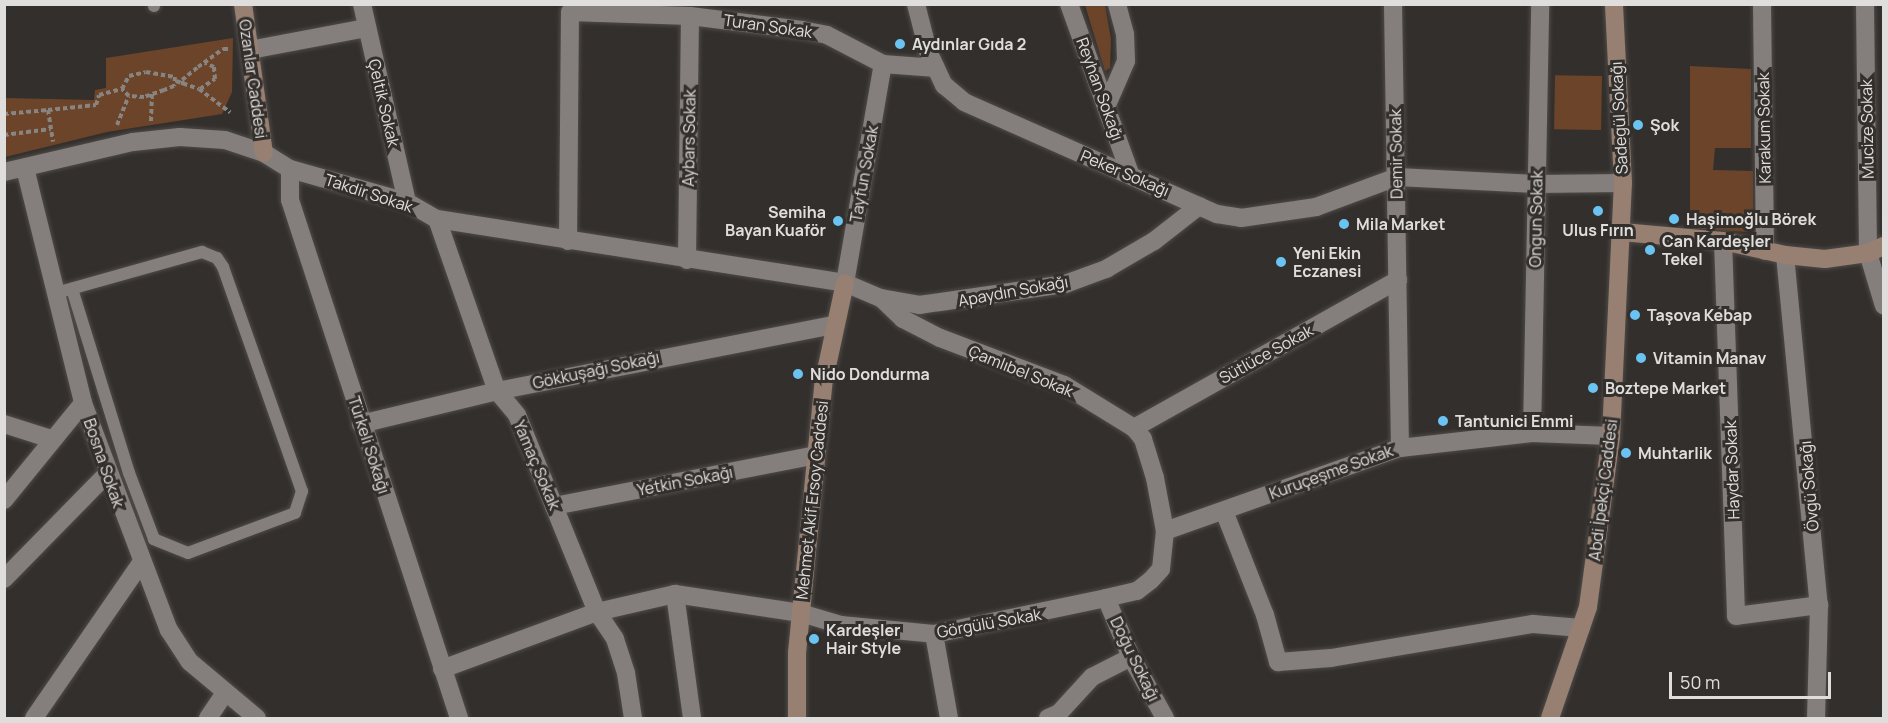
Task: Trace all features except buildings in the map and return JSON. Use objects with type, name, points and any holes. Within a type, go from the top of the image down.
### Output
[{"type":"street","name":"Ozanlar Caddesi","points":[[243,4],[264,153]]},
{"type":"street","name":"Çeltik Sokak","points":[[362,4],[407,202]]},
{"type":"street","name":"Peker Sokağı","points":[[916,4],[936,68],[944,85],[964,102],[1130,173],[1199,206],[1241,218],[1274,215],[1316,207],[1397,177]]},
{"type":"street","name":"Reyhan Sokağı","points":[[1069,4],[1130,173]]},
{"type":"street","points":[[1107,105],[1126,61],[1125,34],[1117,4]]},
{"type":"street","name":"Demir Sokak","points":[[1393,4],[1400,448]]},
{"type":"street","name":"Ongun Sokak","points":[[1532,433],[1540,4]]},
{"type":"street","name":"Sadegül Sokağı","points":[[1614,4],[1623,183],[1622,232]]},
{"type":"street","name":"Karakum Sokak","points":[[1762,4],[1765,251]]},
{"type":"street","name":"Mucize Sokak","points":[[1865,4],[1876,250],[1884,306]]},
{"type":"street","name":"Turan Sokak","points":[[568,241],[570,12],[690,15],[827,35],[883,64],[936,68]]},
{"type":"street","name":"Aybars Sokak","points":[[687,260],[690,15]]},
{"type":"street","points":[[250,50],[366,28]]},
{"type":"street","name":"Tayfun Sokak","points":[[845,283],[883,64]]},
{"type":"street","name":"Takdir Sokak","points":[[4,172],[150,140],[225,140],[264,153],[290,169],[407,202],[437,219],[845,283]]},
{"type":"street","name":"Bosna Sokak","points":[[25,168],[64,291],[83,402],[141,563],[169,630],[190,662],[224,694],[257,718]]},
{"type":"street","name":"Türkeli Sokağı","points":[[290,169],[290,200],[361,424],[459,718]]},
{"type":"street","points":[[1397,177],[1536,184],[1623,183]]},
{"type":"street","name":"Apaydın Sokağı","points":[[845,283],[880,298],[920,305],[1065,284],[1106,268],[1154,241],[1199,206]]},
{"type":"street","name":"Yamaç Sokak","points":[[437,219],[497,390],[517,415],[597,612],[615,639],[626,673],[633,718]]},
{"type":"street","points":[[1622,232],[1723,241],[1785,255],[1825,259],[1876,250]]},
{"type":"street","name":"Abdi İpekçi Caddesi","points":[[1550,718],[1588,606],[1611,436],[1622,232]]},
{"type":"street","name":"Haydar Sokak","points":[[1723,241],[1736,616],[1819,605]]},
{"type":"street","name":"Övgü Sokağı","points":[[1785,255],[1819,605],[1816,718]]},
{"type":"street","name":"Sütlüce Sokak","points":[[1134,428],[1398,280]]},
{"type":"street","name":"Mehmet Akif Ersoy Caddesi","points":[[797,718],[801,613],[816,455],[833,325],[845,283]]},
{"type":"street","name":"Çamlıbel Sokak","points":[[880,298],[903,319],[931,333],[1064,385],[1134,428]]},
{"type":"street","name":"Gökkuşağı Sokağı","points":[[361,424],[497,390],[833,325]]},
{"type":"street","points":[[4,500],[83,402]]},
{"type":"street","points":[[4,424],[51,439]]},
{"type":"street","points":[[1106,598],[1137,591],[1161,569],[1165,531],[1155,478],[1143,439],[1134,428]]},
{"type":"street","name":"Kuruçeşme Sokak","points":[[1165,531],[1400,448],[1532,433],[1611,436]]},
{"type":"street","name":"Yetkin Sokağı","points":[[554,506],[816,455]]},
{"type":"street","points":[[4,579],[108,474]]},
{"type":"street","points":[[1224,511],[1265,615],[1278,662],[1331,658],[1533,624],[1581,628]]},
{"type":"street","points":[[34,718],[141,563]]},
{"type":"street","points":[[442,669],[597,612],[675,594],[692,718]]},
{"type":"street","name":"Görgülü Sokak","points":[[675,594],[801,613],[841,625],[934,634],[1106,598]]},
{"type":"street","name":"Doğu Sokağı","points":[[1106,598],[1131,657],[1165,718]]},
{"type":"street","points":[[934,634],[949,718]]},
{"type":"street","points":[[1048,718],[1059,713],[1092,677],[1131,657]]},
{"type":"street","points":[[208,718],[224,694]]},
{"type":"lane","points":[[202,252],[217,258],[224,267],[302,491],[295,513],[188,553],[154,539],[64,291],[202,252]]},
{"type":"path","points":[[182,83],[223,49],[250,50]]},
{"type":"path","points":[[199,89],[214,79],[214,67],[205,63]]},
{"type":"path","points":[[4,114],[96,105],[99,95],[122,89],[129,76],[146,72],[165,74],[176,81],[199,89],[230,112]]},
{"type":"path","points":[[122,89],[129,96],[152,94],[174,86],[176,81]]},
{"type":"path","points":[[150,140],[152,94]]},
{"type":"path","points":[[107,148],[129,96]]},
{"type":"path","points":[[4,135],[51,129],[48,110]]},
{"type":"shaded area","points":[[1085,5],[1105,5],[1111,39],[1110,68],[1105,71]]},
{"type":"shaded area","points":[[233,38],[232,92],[222,114],[107,132],[5,157],[5,98],[94,100],[95,90],[106,88],[106,58]]},
{"type":"shaded area","points":[[1690,66],[1751,69],[1751,148],[1715,148],[1713,170],[1753,171],[1753,225],[1748,232],[1690,228]]},
{"type":"shaded area","points":[[1555,75],[1602,76],[1601,130],[1554,129]]},
{"type":"place","name":"Aydınlar Gıda 2","points":[[900,44]]},
{"type":"place","name":"Şok","points":[[1638,125]]},
{"type":"place","name":"Ulus Fırın","points":[[1598,211]]},
{"type":"place","name":"Haşimoğlu Börek","points":[[1674,219]]},
{"type":"place","name":"Semiha Bayan Kuaför","points":[[838,221]]},
{"type":"place","name":"Mila Market","points":[[1344,224]]},
{"type":"place","name":"Can Kardeşler Tekel","points":[[1650,250]]},
{"type":"place","name":"Yeni Ekin Eczanesi","points":[[1281,262]]},
{"type":"place","name":"Taşova Kebap","points":[[1635,315]]},
{"type":"place","name":"Vitamin Manav","points":[[1641,358]]},
{"type":"place","name":"Nido Dondurma","points":[[798,374]]},
{"type":"place","name":"Boztepe Market","points":[[1593,388]]},
{"type":"place","name":"Tantunici Emmi","points":[[1443,421]]},
{"type":"place","name":"Muhtarlik","points":[[1626,453]]},
{"type":"place","name":"Kardeşler Hair Style","points":[[814,639]]}]
